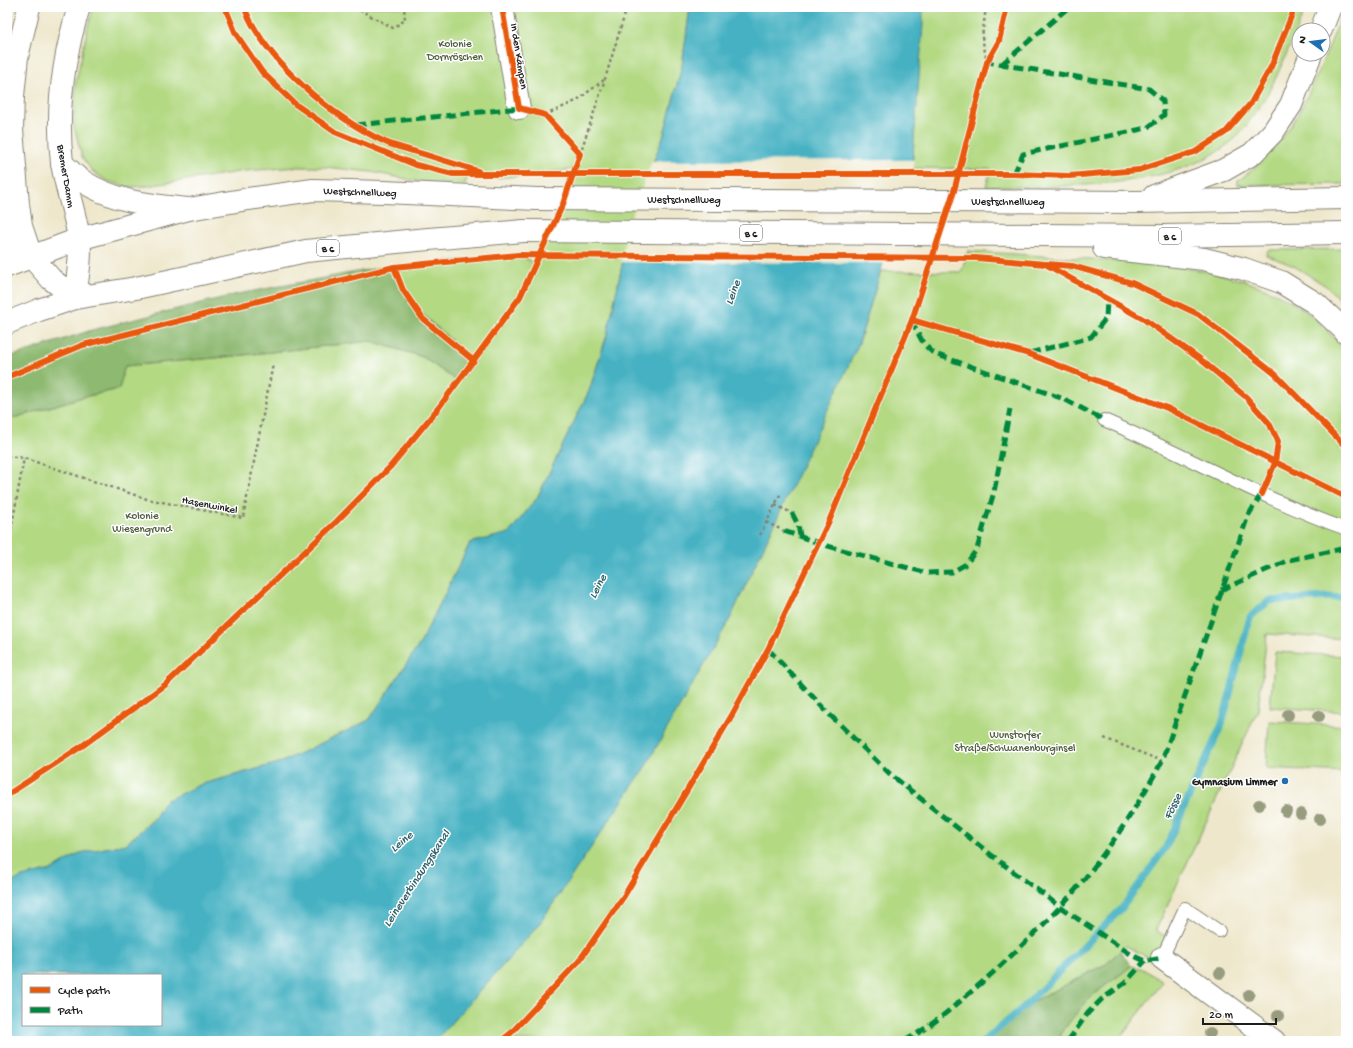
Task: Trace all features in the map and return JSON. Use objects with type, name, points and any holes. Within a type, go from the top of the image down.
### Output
[{"type":"main road","points":[[29,7],[17,57],[13,96],[12,129],[21,226],[31,256],[51,279],[75,298]]},
{"type":"main road","name":"Bremer Damm","points":[[75,298],[79,239],[62,164],[59,123],[62,79],[71,32],[79,7]]},
{"type":"main road","name":"In den Kämpen","points":[[502,7],[519,108]]},
{"type":"main road","points":[[1324,22],[1330,7]]},
{"type":"main road","points":[[1136,202],[1224,170],[1252,154],[1273,132],[1291,105],[1308,62]]},
{"type":"main road","points":[[62,164],[81,180],[104,193],[128,201],[189,209]]},
{"type":"main road","name":"Westschnellweg","points":[[7,266],[79,239],[189,209],[248,198],[313,190],[537,199],[1136,202],[1346,198]]},
{"type":"main road","points":[[7,247],[17,224],[18,204]]},
{"type":"main road","name":"B 6","points":[[7,323],[75,298],[136,288],[306,251],[524,231],[1163,236],[1346,234]]},
{"type":"main road","points":[[985,235],[1204,259],[1244,269],[1281,282],[1315,303],[1343,328],[1346,333]]},
{"type":"main road","points":[[1162,958],[1274,1041]]},
{"type":"lane","points":[[1104,420],[1151,440],[1294,509],[1346,529]]},
{"type":"lane","points":[[1162,958],[1185,908],[1219,931]]},
{"type":"path","points":[[354,7],[393,28],[405,20],[404,7]]},
{"type":"path","points":[[580,154],[627,7]]},
{"type":"path","points":[[986,7],[982,37],[987,62]]},
{"type":"path","points":[[987,62],[993,52]]},
{"type":"path","points":[[544,115],[576,101],[605,79]]},
{"type":"path","points":[[7,456],[24,458],[7,553]]},
{"type":"path","points":[[760,535],[781,493]]},
{"type":"path","points":[[775,505],[792,513]]},
{"type":"path","points":[[766,522],[784,531]]},
{"type":"path","points":[[1104,738],[1162,761]]},
{"type":"green space","points":[[94,7],[690,7],[682,66],[664,134],[632,219],[607,335],[589,391],[537,498],[509,534],[470,543],[421,642],[369,720],[282,762],[199,785],[166,801],[154,819],[126,844],[80,853],[52,870],[22,877],[7,885],[7,420],[79,398],[119,389],[124,366],[225,357],[371,341],[423,357],[458,382],[474,361],[422,314],[406,292],[394,267],[518,255],[535,263],[563,204],[575,169],[485,179],[467,177],[465,185],[426,183],[371,172],[325,167],[297,167],[245,171],[147,186],[129,187],[107,181],[92,171],[82,157],[74,127],[75,87],[88,26]]},
{"type":"green space","points":[[923,7],[1306,7],[1300,22],[1291,22],[1291,43],[1285,58],[1278,74],[1250,121],[1227,145],[1202,160],[1174,171],[1143,178],[1111,183],[1046,186],[986,187],[991,169],[912,168]]},
{"type":"green space","points":[[1346,7],[1346,184],[1237,185],[1238,181],[1264,159],[1291,125],[1302,107],[1323,62],[1331,62],[1331,42]]},
{"type":"green space","points":[[1346,249],[1346,306],[1326,286],[1294,266],[1266,255],[1268,250]]},
{"type":"green space","name":"Wunstorfer Straße/Schwanenburginsel","points":[[968,251],[1172,266],[1239,279],[1270,291],[1299,307],[1325,328],[1346,355],[1346,639],[1267,634],[1258,710],[1156,930],[1166,937],[1159,954],[1147,957],[1126,946],[1106,964],[1025,1006],[984,1041],[435,1041],[538,926],[859,343],[881,271],[961,272]]},
{"type":"green space","points":[[394,267],[406,292],[422,314],[474,361],[458,382],[423,357],[371,341],[125,366],[119,389],[79,398],[7,420],[7,358],[92,330],[238,294],[378,268]]},
{"type":"green space","points":[[1275,652],[1346,656],[1346,712],[1270,707]]},
{"type":"green space","points":[[1269,721],[1346,726],[1346,772],[1266,768]]},
{"type":"green space","points":[[1120,951],[1131,966],[1090,998],[1074,1016],[1056,1041],[984,1041],[1025,1006],[1106,964]]},
{"type":"green space","points":[[1131,966],[1143,969],[1163,982],[1118,1041],[1056,1041],[1074,1016],[1090,998]]},
{"type":"water","points":[[690,7],[923,7],[923,25],[912,168],[859,343],[730,619],[644,769],[538,926],[435,1041],[7,1041],[7,885],[22,877],[52,870],[80,853],[126,844],[154,819],[165,801],[199,785],[282,762],[369,720],[421,642],[470,543],[509,533],[537,498],[589,391],[607,335],[632,219],[664,134],[682,66]]},
{"type":"pier","points":[[914,160],[914,168],[885,263],[621,262],[630,219],[652,161]]},
{"type":"waterway","name":"Fösse","points":[[984,1041],[1025,1006],[1122,908],[1166,847],[1222,724],[1250,617],[1269,601],[1328,597],[1346,598]]},
{"type":"marked path","points":[[1002,64],[1069,7]]},
{"type":"marked path","points":[[986,65],[987,62],[1149,89],[1163,101],[1164,115],[1147,128],[1023,154],[1014,174]]},
{"type":"marked path","points":[[356,125],[519,108],[523,109]]},
{"type":"marked path","points":[[1030,353],[1091,337],[1106,318],[1107,299]]},
{"type":"marked path","points":[[912,320],[923,343],[935,354],[1064,399],[1104,420]]},
{"type":"marked path","points":[[784,531],[824,545],[927,573],[952,572],[966,564],[977,549],[994,492],[1010,409]]},
{"type":"marked path","points":[[904,1041],[926,1028],[947,1012],[986,979],[1033,935],[1075,891],[1128,819],[1162,761],[1248,516],[1263,491]]},
{"type":"marked path","points":[[792,513],[798,525],[800,536]]},
{"type":"marked path","points":[[1221,590],[1289,560],[1346,548]]},
{"type":"marked path","points":[[768,649],[830,715],[890,774],[990,854],[1060,907],[1132,955],[1145,961],[1162,958]]},
{"type":"marked path","points":[[1068,1041],[1088,1013],[1102,999],[1125,983],[1145,961]]},
{"type":"cycle path","points":[[225,7],[236,34],[262,72],[295,104],[335,132],[416,165],[453,174],[1014,174],[1069,176],[1139,170],[1195,152],[1226,132],[1251,103],[1271,67],[1295,7]]},
{"type":"cycle path","points":[[244,7],[254,28],[284,67],[303,86],[344,118],[389,144],[478,171]]},
{"type":"cycle path","points":[[7,795],[82,746],[165,685],[335,523],[390,467],[440,406],[520,297],[563,204],[580,154],[545,115],[519,108],[502,7]]},
{"type":"cycle path","points":[[501,1041],[511,1033],[579,961],[624,896],[732,715],[768,649],[830,519],[912,320],[954,191],[987,62],[999,41],[1007,7]]},
{"type":"cycle path","points":[[7,377],[83,345],[394,267],[518,255],[976,258],[1045,264],[1145,320],[1200,359],[1246,397],[1269,423],[1278,441],[1275,463],[1262,494]]},
{"type":"cycle path","points":[[1047,264],[1072,266],[1132,283],[1198,314],[1275,374],[1346,447]]},
{"type":"cycle path","points":[[394,267],[403,290],[423,319],[474,361]]},
{"type":"cycle path","points":[[912,320],[1029,354],[1167,408],[1346,497]]},
{"type":"place","name":"Gymnasium Limmer","points":[[1285,781]]},
{"type":"park label","name":"Kolonie Dornröschen","points":[[455,49]]},
{"type":"park label","name":"Kolonie Wiesengrund","points":[[142,521]]},
{"type":"water label","name":"Leine","points":[[732,292]]},
{"type":"water label","name":"Leine","points":[[597,586]]},
{"type":"water label","name":"Leine","points":[[401,841]]},
{"type":"water label","name":"Leineverbindungskanal","points":[[416,878]]}]
